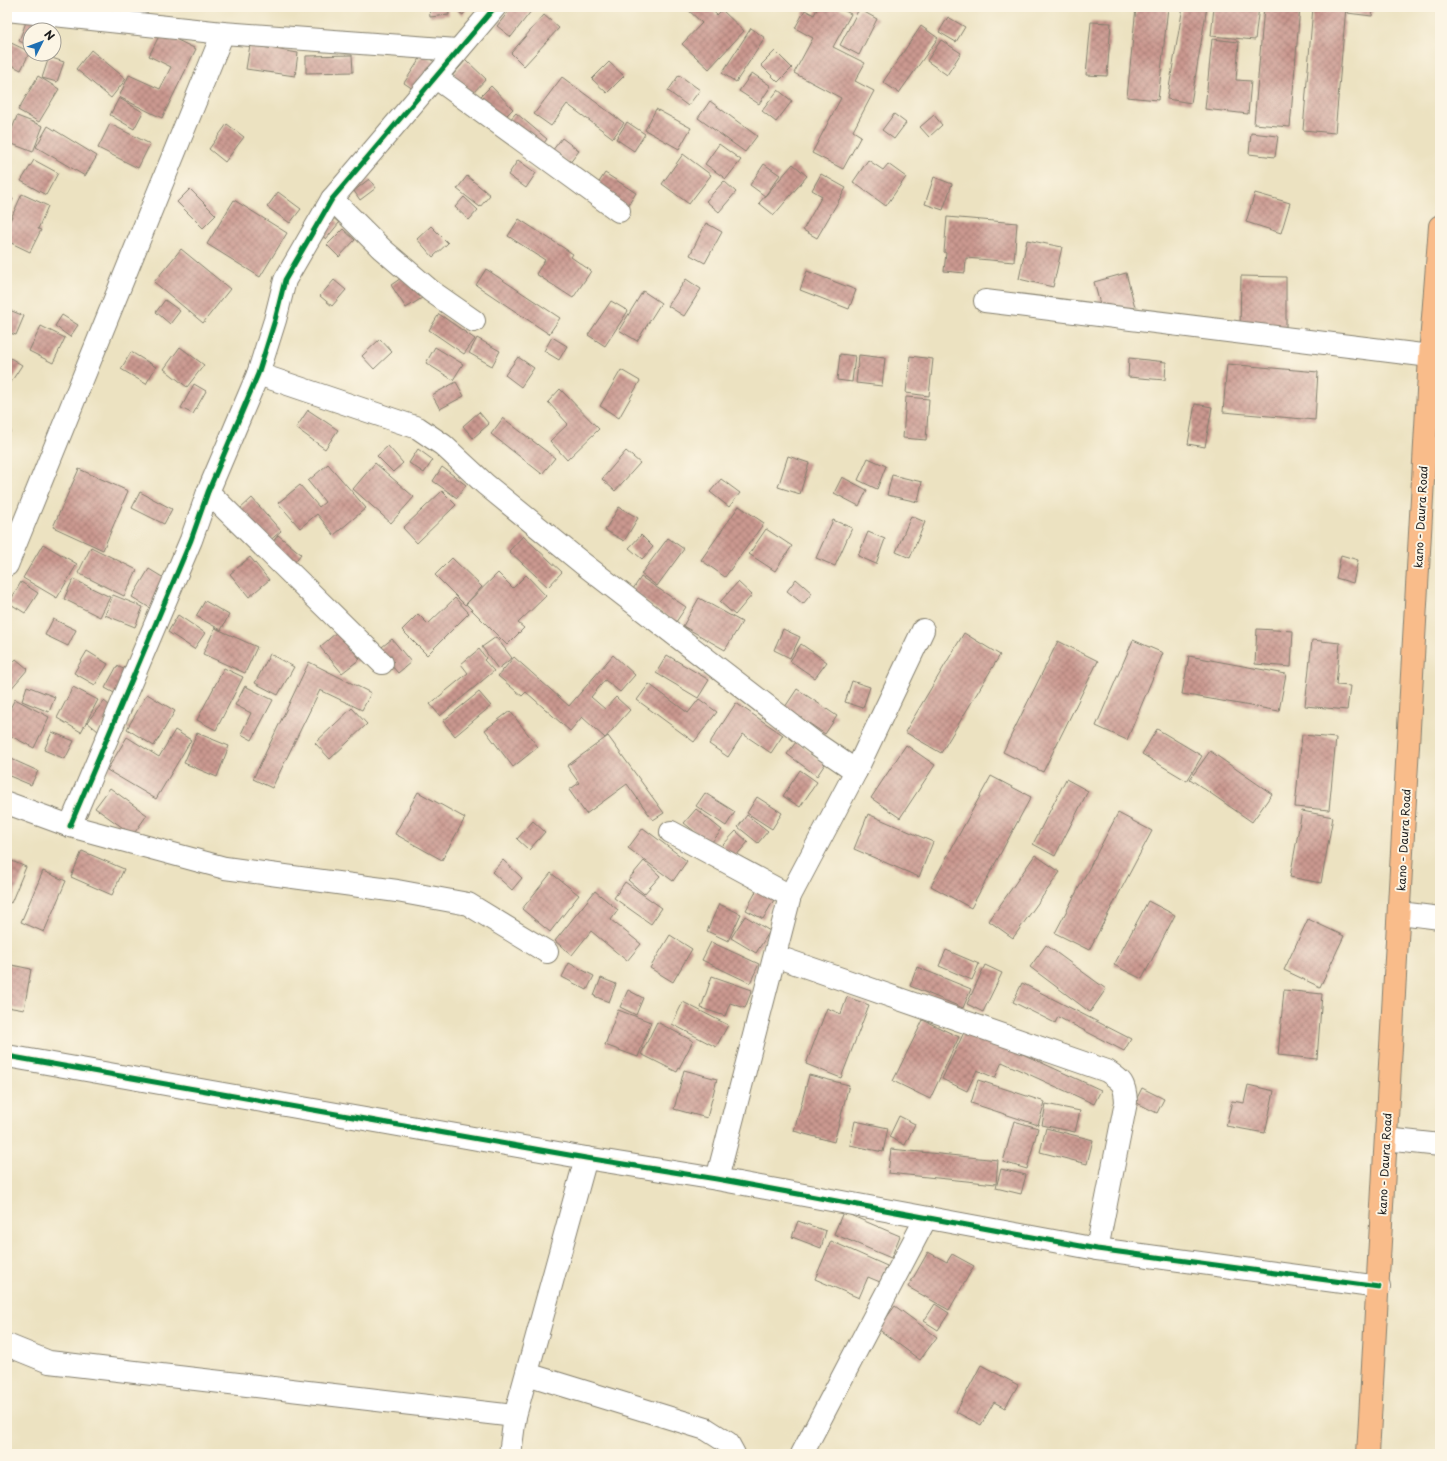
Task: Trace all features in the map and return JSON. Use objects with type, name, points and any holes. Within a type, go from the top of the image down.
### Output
[{"type":"highway","name":"kano - Daura Road","points":[[1368,1454],[1379,1287],[1430,356],[1440,226]]},
{"type":"street","points":[[70,826],[191,540],[208,492],[258,374],[275,320],[285,280],[332,199],[495,7]]},
{"type":"street","points":[[7,10],[223,33],[457,50]]},
{"type":"street","points":[[7,565],[223,33]]},
{"type":"street","points":[[435,77],[618,211]]},
{"type":"street","points":[[332,199],[382,249],[431,291],[474,321]]},
{"type":"street","points":[[985,301],[1430,356]]},
{"type":"street","points":[[258,374],[418,428],[443,445],[485,484],[582,563],[815,743],[856,771]]},
{"type":"street","points":[[208,492],[382,663]]},
{"type":"street","points":[[717,1179],[790,896],[856,771],[923,630]]},
{"type":"street","points":[[7,803],[70,826],[225,868],[397,891],[468,904],[547,952]]},
{"type":"street","points":[[671,832],[790,896]]},
{"type":"street","points":[[1400,913],[1440,918]]},
{"type":"street","points":[[775,956],[1107,1071],[1119,1079],[1126,1089],[1126,1102],[1097,1249]]},
{"type":"street","points":[[7,1056],[586,1158],[717,1179],[1097,1249],[1379,1287]]},
{"type":"street","points":[[1386,1139],[1440,1145]]},
{"type":"street","points":[[510,1454],[515,1416],[586,1158]]},
{"type":"street","points":[[802,1454],[926,1218]]},
{"type":"street","points":[[7,1345],[49,1362],[515,1416]]},
{"type":"street","points":[[527,1374],[706,1429],[731,1448],[748,1454]]},
{"type":"building","points":[[429,7],[448,7],[449,15],[430,17]]},
{"type":"building","points":[[453,7],[468,7],[463,15]]},
{"type":"building","points":[[512,7],[529,7],[532,10],[511,37],[497,26]]},
{"type":"building","points":[[685,7],[708,7],[717,15],[722,10],[744,31],[709,69],[682,44],[702,23]]},
{"type":"building","points":[[818,7],[837,7],[851,14],[833,47],[865,63],[855,81],[874,91],[853,131],[861,136],[843,169],[812,153],[841,98],[794,73],[813,38],[795,28],[805,10],[814,15]]},
{"type":"building","points":[[848,7],[857,7],[855,11]]},
{"type":"building","points":[[1136,7],[1168,7],[1158,100],[1127,97]]},
{"type":"building","points":[[1183,7],[1207,7],[1191,103],[1167,99]]},
{"type":"building","points":[[1214,7],[1259,7],[1255,40],[1211,36]]},
{"type":"building","points":[[1264,7],[1300,7],[1290,127],[1254,124]]},
{"type":"building","points":[[1313,7],[1346,7],[1335,133],[1303,130]]},
{"type":"building","points":[[1348,7],[1373,7],[1372,16],[1347,13]]},
{"type":"building","points":[[859,9],[877,19],[859,55],[840,45]]},
{"type":"building","points":[[29,14],[45,20],[44,22],[26,22]]},
{"type":"building","points":[[544,15],[559,28],[524,66],[511,53]]},
{"type":"building","points":[[948,17],[965,27],[956,42],[939,32]]},
{"type":"building","points":[[1091,22],[1111,23],[1107,76],[1086,75]]},
{"type":"building","points":[[921,26],[938,38],[899,93],[883,82]]},
{"type":"building","points":[[751,28],[765,38],[736,82],[722,73]]},
{"type":"building","points":[[161,32],[196,49],[162,118],[119,97],[129,75],[160,89],[171,67],[149,56]]},
{"type":"building","points":[[22,33],[22,42],[19,41]]},
{"type":"building","points":[[1212,39],[1239,42],[1236,80],[1251,81],[1248,114],[1205,109]]},
{"type":"building","points":[[941,40],[961,53],[947,75],[927,61]]},
{"type":"building","points":[[7,41],[22,48],[22,62],[25,62],[21,70],[7,63]]},
{"type":"building","points":[[250,45],[298,53],[295,76],[246,69]]},
{"type":"building","points":[[91,50],[126,79],[111,98],[76,69]]},
{"type":"building","points":[[775,51],[792,68],[778,82],[761,65]]},
{"type":"building","points":[[423,54],[440,66],[422,95],[404,83]]},
{"type":"building","points":[[352,55],[353,72],[306,73],[306,56]]},
{"type":"building","points":[[466,60],[486,79],[472,94],[452,76]]},
{"type":"building","points":[[47,62],[64,62],[57,82],[42,78]]},
{"type":"building","points":[[609,62],[624,76],[607,93],[592,79]]},
{"type":"building","points":[[752,73],[771,86],[759,104],[739,91]]},
{"type":"building","points":[[679,75],[700,90],[688,106],[668,91]]},
{"type":"building","points":[[38,76],[59,89],[39,122],[18,110]]},
{"type":"building","points":[[562,77],[624,123],[613,138],[567,104],[551,126],[534,114]]},
{"type":"building","points":[[491,86],[513,109],[497,125],[475,102]]},
{"type":"building","points":[[778,90],[792,101],[776,122],[762,111]]},
{"type":"building","points":[[119,98],[143,112],[134,129],[110,115]]},
{"type":"building","points":[[710,101],[757,136],[745,152],[698,118]]},
{"type":"building","points":[[656,109],[691,128],[679,149],[645,130]]},
{"type":"building","points":[[516,113],[547,139],[538,151],[506,124]]},
{"type":"building","points":[[894,114],[906,123],[894,139],[882,130]]},
{"type":"building","points":[[934,115],[942,125],[929,137],[920,127]]},
{"type":"building","points":[[17,116],[43,126],[33,152],[7,142]]},
{"type":"building","points":[[627,122],[645,134],[634,151],[616,139]]},
{"type":"building","points":[[110,124],[150,144],[138,168],[98,148]]},
{"type":"building","points":[[227,124],[244,137],[225,162],[209,149]]},
{"type":"building","points":[[48,126],[97,156],[85,176],[36,147]]},
{"type":"building","points":[[1251,133],[1278,136],[1275,157],[1249,154]]},
{"type":"building","points":[[562,138],[579,151],[569,164],[552,151]]},
{"type":"building","points":[[719,144],[741,160],[726,179],[705,164]]},
{"type":"building","points":[[683,154],[711,175],[689,204],[662,184]]},
{"type":"building","points":[[34,160],[58,173],[46,195],[21,181]]},
{"type":"building","points":[[518,160],[536,173],[526,188],[508,175]]},
{"type":"building","points":[[868,160],[883,170],[888,164],[906,177],[886,206],[853,182]]},
{"type":"building","points":[[764,164],[780,175],[765,196],[750,185]]},
{"type":"building","points":[[793,164],[807,176],[774,215],[759,203]]},
{"type":"building","points":[[605,173],[636,193],[625,210],[594,190]]},
{"type":"building","points":[[821,174],[846,188],[817,238],[803,230],[822,196],[812,190]]},
{"type":"building","points":[[467,176],[490,195],[480,207],[457,189]]},
{"type":"building","points":[[934,177],[952,184],[943,210],[925,204]]},
{"type":"building","points":[[369,179],[376,188],[360,200],[354,191]]},
{"type":"building","points":[[724,181],[736,192],[719,212],[706,201]]},
{"type":"building","points":[[190,189],[216,215],[203,228],[177,202]]},
{"type":"building","points":[[278,192],[301,209],[290,223],[267,207]]},
{"type":"building","points":[[1255,193],[1290,203],[1281,233],[1246,222]]},
{"type":"building","points":[[22,194],[48,206],[38,229],[41,230],[30,252],[7,241],[7,227]]},
{"type":"building","points":[[7,196],[13,199],[7,212]]},
{"type":"building","points":[[464,197],[478,210],[469,220],[455,207]]},
{"type":"building","points":[[234,200],[287,233],[260,277],[207,244]]},
{"type":"building","points":[[329,214],[339,223],[326,239],[315,230]]},
{"type":"building","points":[[947,217],[1017,223],[1014,262],[966,258],[965,273],[944,271]]},
{"type":"building","points":[[519,219],[573,254],[571,257],[591,271],[573,298],[536,274],[545,260],[508,236]]},
{"type":"building","points":[[706,223],[722,232],[705,263],[690,255]]},
{"type":"building","points":[[431,226],[448,243],[433,257],[417,239]]},
{"type":"building","points":[[343,229],[355,240],[339,257],[327,245]]},
{"type":"building","points":[[1027,240],[1062,247],[1053,287],[1019,279]]},
{"type":"building","points":[[181,249],[230,289],[203,323],[154,282]]},
{"type":"building","points":[[486,269],[560,318],[549,334],[476,285]]},
{"type":"building","points":[[807,271],[856,290],[849,309],[800,290]]},
{"type":"building","points":[[1126,273],[1135,307],[1103,315],[1094,282]]},
{"type":"building","points":[[407,274],[422,298],[406,308],[391,285]]},
{"type":"building","points":[[1241,276],[1286,277],[1286,330],[1240,329]]},
{"type":"building","points":[[686,279],[701,289],[684,316],[668,306]]},
{"type":"building","points":[[334,280],[346,290],[332,306],[320,296]]},
{"type":"building","points":[[643,291],[661,303],[637,341],[619,330]]},
{"type":"building","points":[[165,300],[180,311],[170,324],[156,312]]},
{"type":"building","points":[[611,301],[628,311],[605,346],[588,335]]},
{"type":"building","points":[[7,309],[24,316],[16,335],[7,332]]},
{"type":"building","points":[[439,314],[475,339],[464,354],[429,330]]},
{"type":"building","points":[[62,315],[78,325],[70,337],[55,326]]},
{"type":"building","points":[[41,326],[65,338],[53,363],[29,351]]},
{"type":"building","points":[[552,337],[567,346],[559,360],[544,351]]},
{"type":"building","points":[[477,338],[500,351],[492,366],[469,353]]},
{"type":"building","points":[[380,339],[392,352],[374,369],[362,356]]},
{"type":"building","points":[[180,347],[204,365],[187,387],[164,369]]},
{"type":"building","points":[[435,347],[463,364],[453,380],[426,363]]},
{"type":"building","points":[[131,352],[156,367],[146,384],[121,369]]},
{"type":"building","points":[[840,354],[855,356],[852,382],[837,380]]},
{"type":"building","points":[[859,355],[885,358],[882,386],[856,383]]},
{"type":"building","points":[[7,356],[22,365],[11,382],[7,380]]},
{"type":"building","points":[[910,356],[933,359],[929,396],[906,393]]},
{"type":"building","points":[[518,357],[534,368],[521,387],[505,375]]},
{"type":"building","points":[[1129,358],[1166,362],[1165,380],[1128,377]]},
{"type":"building","points":[[1227,364],[1318,372],[1315,420],[1223,412]]},
{"type":"building","points":[[621,370],[640,381],[619,418],[600,406]]},
{"type":"building","points":[[456,382],[464,396],[440,409],[432,395]]},
{"type":"building","points":[[194,384],[206,391],[193,414],[181,408]]},
{"type":"building","points":[[560,389],[599,429],[567,460],[550,441],[568,424],[548,402]]},
{"type":"building","points":[[906,397],[929,399],[926,440],[903,438]]},
{"type":"building","points":[[1195,404],[1212,407],[1205,447],[1188,444]]},
{"type":"building","points":[[308,410],[338,430],[325,449],[296,428]]},
{"type":"building","points":[[479,412],[489,424],[473,438],[463,426]]},
{"type":"building","points":[[503,418],[555,458],[542,474],[491,434]]},
{"type":"building","points":[[7,428],[11,430],[7,438]]},
{"type":"building","points":[[388,446],[403,463],[393,472],[377,456]]},
{"type":"building","points":[[418,449],[433,460],[424,473],[409,463]]},
{"type":"building","points":[[626,451],[640,463],[615,491],[602,479]]},
{"type":"building","points":[[788,456],[809,463],[800,494],[778,487]]},
{"type":"building","points":[[868,458],[886,466],[877,489],[858,480]]},
{"type":"building","points":[[375,463],[414,497],[391,523],[353,489]]},
{"type":"building","points":[[328,464],[366,508],[334,535],[317,514],[300,528],[278,503],[300,485],[319,507],[325,502],[308,481]]},
{"type":"building","points":[[442,467],[466,485],[457,498],[433,481]]},
{"type":"building","points":[[79,469],[128,491],[103,550],[53,527]]},
{"type":"building","points":[[892,475],[922,482],[918,502],[887,495]]},
{"type":"building","points":[[842,477],[867,490],[859,506],[834,493]]},
{"type":"building","points":[[721,479],[740,493],[729,507],[710,492]]},
{"type":"building","points":[[442,491],[456,505],[417,543],[403,528]]},
{"type":"building","points":[[140,492],[172,509],[164,524],[132,508]]},
{"type":"building","points":[[252,498],[281,531],[267,543],[239,510]]},
{"type":"building","points":[[739,506],[764,523],[725,577],[701,560]]},
{"type":"building","points":[[619,507],[638,518],[624,541],[605,530]]},
{"type":"building","points":[[911,516],[925,522],[910,558],[896,552]]},
{"type":"building","points":[[833,520],[852,528],[835,566],[816,558]]},
{"type":"building","points":[[766,529],[792,546],[775,571],[749,554]]},
{"type":"building","points":[[868,532],[885,539],[876,564],[858,556]]},
{"type":"building","points":[[278,535],[301,554],[291,567],[268,549]]},
{"type":"building","points":[[641,535],[653,547],[642,559],[629,548]]},
{"type":"building","points":[[523,536],[562,572],[548,587],[509,551]]},
{"type":"building","points":[[668,538],[684,549],[657,586],[641,574]]},
{"type":"building","points":[[43,544],[77,564],[57,598],[23,578]]},
{"type":"building","points":[[91,547],[137,570],[124,596],[78,573]]},
{"type":"building","points":[[1341,555],[1358,560],[1353,583],[1336,578]]},
{"type":"building","points":[[250,557],[269,580],[249,597],[230,574]]},
{"type":"building","points":[[452,558],[482,587],[465,605],[435,575]]},
{"type":"building","points":[[149,569],[167,580],[150,608],[132,597]]},
{"type":"building","points":[[498,573],[513,588],[526,575],[546,596],[518,623],[524,628],[507,645],[466,604]]},
{"type":"building","points":[[641,577],[686,607],[676,622],[631,592]]},
{"type":"building","points":[[73,579],[110,597],[100,617],[64,599]]},
{"type":"building","points":[[796,579],[812,593],[803,604],[787,591]]},
{"type":"building","points":[[21,582],[38,593],[25,613],[9,603]]},
{"type":"building","points":[[738,582],[752,595],[735,615],[720,602]]},
{"type":"building","points":[[113,595],[143,607],[135,627],[105,615]]},
{"type":"building","points":[[455,598],[469,613],[427,655],[402,630],[418,614],[428,624]]},
{"type":"building","points":[[699,598],[742,622],[725,650],[683,626]]},
{"type":"building","points":[[205,601],[229,615],[221,630],[196,616]]},
{"type":"building","points":[[178,615],[205,633],[194,649],[168,632]]},
{"type":"building","points":[[53,619],[76,630],[68,646],[45,635]]},
{"type":"building","points":[[215,628],[257,647],[245,673],[203,654]]},
{"type":"building","points":[[783,629],[800,637],[790,658],[774,650]]},
{"type":"building","points":[[1257,629],[1293,631],[1291,667],[1255,664]]},
{"type":"building","points":[[337,632],[360,659],[342,673],[320,647]]},
{"type":"building","points":[[964,633],[1000,655],[941,753],[905,732]]},
{"type":"building","points":[[496,637],[512,658],[498,669],[482,647]]},
{"type":"building","points":[[392,639],[411,662],[398,673],[378,650]]},
{"type":"building","points":[[1133,640],[1163,653],[1127,740],[1096,726]]},
{"type":"building","points":[[1312,640],[1340,643],[1336,685],[1350,686],[1347,710],[1305,706]]},
{"type":"building","points":[[1058,641],[1098,661],[1043,772],[1003,752]]},
{"type":"building","points":[[801,644],[827,662],[815,678],[790,661]]},
{"type":"building","points":[[479,649],[486,658],[484,660],[494,671],[440,716],[430,704],[468,673],[461,664]]},
{"type":"building","points":[[87,651],[108,664],[95,685],[74,673]]},
{"type":"building","points":[[270,654],[294,667],[278,695],[255,683]]},
{"type":"building","points":[[613,655],[635,675],[620,692],[605,680],[591,697],[605,709],[616,697],[630,710],[605,738],[582,717],[570,731],[526,692],[522,696],[498,676],[514,657],[569,706]]},
{"type":"building","points":[[667,655],[709,680],[698,698],[656,673]]},
{"type":"building","points":[[1189,656],[1286,674],[1279,711],[1182,694]]},
{"type":"building","points":[[16,659],[28,669],[10,690],[7,688],[7,669]]},
{"type":"building","points":[[309,662],[371,693],[362,710],[320,690],[272,788],[253,779]]},
{"type":"building","points":[[117,666],[130,672],[118,695],[105,688]]},
{"type":"building","points":[[224,668],[243,677],[216,730],[197,720]]},
{"type":"building","points":[[852,681],[870,687],[863,708],[845,702]]},
{"type":"building","points":[[649,684],[688,713],[699,699],[717,712],[694,742],[637,700]]},
{"type":"building","points":[[27,686],[55,697],[49,712],[22,701]]},
{"type":"building","points":[[245,686],[273,700],[252,740],[241,734],[251,713],[235,705]]},
{"type":"building","points":[[73,687],[98,700],[81,732],[57,718]]},
{"type":"building","points":[[797,689],[837,716],[825,734],[785,707]]},
{"type":"building","points":[[479,692],[491,706],[455,736],[443,721]]},
{"type":"building","points":[[147,694],[175,711],[154,746],[127,729]]},
{"type":"building","points":[[15,699],[49,717],[34,748],[7,734],[7,714]]},
{"type":"building","points":[[104,701],[115,710],[98,731],[87,722]]},
{"type":"building","points":[[736,703],[783,735],[771,753],[743,734],[728,757],[709,744]]},
{"type":"building","points":[[352,708],[367,724],[330,759],[315,743]]},
{"type":"building","points":[[510,711],[538,747],[513,767],[485,730]]},
{"type":"building","points":[[1157,729],[1202,756],[1187,781],[1142,754]]},
{"type":"building","points":[[175,730],[191,740],[156,799],[107,770],[127,737],[159,757]]},
{"type":"building","points":[[52,732],[74,741],[65,759],[44,750]]},
{"type":"building","points":[[197,733],[229,746],[217,777],[184,763]]},
{"type":"building","points":[[1302,735],[1336,738],[1329,810],[1295,807]]},
{"type":"building","points":[[608,736],[664,813],[653,820],[627,784],[586,814],[569,790],[579,783],[567,766]]},
{"type":"building","points":[[796,742],[825,764],[817,776],[787,754]]},
{"type":"building","points":[[906,745],[935,765],[900,818],[871,798]]},
{"type":"building","points":[[1210,751],[1272,794],[1252,822],[1190,779]]},
{"type":"building","points":[[7,757],[38,771],[31,785],[7,775]]},
{"type":"building","points":[[800,770],[817,782],[800,807],[783,796]]},
{"type":"building","points":[[991,776],[1031,797],[971,908],[931,886]]},
{"type":"building","points":[[1066,779],[1088,791],[1055,856],[1033,844]]},
{"type":"building","points":[[110,788],[147,815],[133,835],[95,808]]},
{"type":"building","points":[[418,792],[465,818],[442,860],[395,834]]},
{"type":"building","points":[[705,793],[735,812],[726,826],[696,806]]},
{"type":"building","points":[[757,797],[782,813],[772,829],[747,813]]},
{"type":"building","points":[[696,809],[722,830],[710,844],[684,823]]},
{"type":"building","points":[[1302,811],[1333,817],[1321,883],[1290,877]]},
{"type":"building","points":[[1118,813],[1152,831],[1089,950],[1055,933]]},
{"type":"building","points":[[868,814],[933,842],[919,877],[854,849]]},
{"type":"building","points":[[747,815],[768,831],[758,843],[738,827]]},
{"type":"building","points":[[533,821],[545,832],[529,850],[517,839]]},
{"type":"building","points":[[643,828],[687,861],[673,881],[628,848]]},
{"type":"building","points":[[736,831],[748,842],[734,858],[722,846]]},
{"type":"building","points":[[82,851],[124,869],[112,895],[71,877]]},
{"type":"building","points":[[1035,855],[1060,872],[1013,938],[989,921]]},
{"type":"building","points":[[7,859],[26,867],[11,903],[7,901]]},
{"type":"building","points":[[503,860],[522,878],[512,890],[492,872]]},
{"type":"building","points":[[644,861],[660,876],[644,894],[628,880]]},
{"type":"building","points":[[43,871],[66,881],[44,932],[21,922]]},
{"type":"building","points":[[551,873],[579,895],[550,932],[522,909]]},
{"type":"building","points":[[625,882],[662,908],[651,924],[614,898]]},
{"type":"building","points":[[758,888],[775,898],[763,919],[746,910]]},
{"type":"building","points":[[595,891],[618,910],[611,920],[641,944],[627,961],[591,931],[572,955],[555,941]]},
{"type":"building","points":[[1148,901],[1175,915],[1142,979],[1114,965]]},
{"type":"building","points":[[719,904],[741,914],[728,941],[707,931]]},
{"type":"building","points":[[745,916],[770,931],[756,953],[731,938]]},
{"type":"building","points":[[1308,919],[1344,936],[1320,987],[1284,970]]},
{"type":"building","points":[[670,935],[692,949],[673,982],[650,968]]},
{"type":"building","points":[[711,942],[759,964],[750,983],[702,960]]},
{"type":"building","points":[[1046,945],[1106,989],[1090,1012],[1030,967]]},
{"type":"building","points":[[946,950],[979,964],[972,980],[939,966]]},
{"type":"building","points":[[569,963],[594,976],[587,990],[562,977]]},
{"type":"building","points":[[7,964],[31,969],[24,1010],[7,1007]]},
{"type":"building","points":[[985,965],[1002,973],[983,1012],[967,1004]]},
{"type":"building","points":[[917,967],[971,989],[963,1008],[910,986]]},
{"type":"building","points":[[712,976],[752,990],[745,1008],[730,1003],[725,1016],[701,1008]]},
{"type":"building","points":[[601,978],[616,984],[609,1002],[594,996]]},
{"type":"building","points":[[1022,983],[1131,1039],[1124,1051],[1058,1017],[1055,1023],[1013,1002]]},
{"type":"building","points":[[628,990],[643,998],[636,1015],[620,1007]]},
{"type":"building","points":[[1284,990],[1322,994],[1317,1059],[1278,1055]]},
{"type":"building","points":[[847,997],[869,1005],[841,1078],[806,1064],[827,1008],[841,1014]]},
{"type":"building","points":[[683,1002],[728,1025],[716,1047],[672,1024]]},
{"type":"building","points":[[618,1010],[651,1022],[638,1057],[605,1045]]},
{"type":"building","points":[[923,1020],[959,1037],[930,1099],[893,1081]]},
{"type":"building","points":[[657,1022],[693,1041],[677,1072],[641,1054]]},
{"type":"building","points":[[966,1028],[1101,1090],[1094,1104],[1002,1062],[995,1078],[977,1070],[967,1091],[942,1079]]},
{"type":"building","points":[[684,1070],[717,1079],[707,1118],[674,1109]]},
{"type":"building","points":[[809,1075],[849,1085],[834,1142],[794,1131]]},
{"type":"building","points":[[978,1080],[1045,1102],[1038,1125],[971,1103]]},
{"type":"building","points":[[1248,1085],[1274,1091],[1265,1133],[1226,1126],[1232,1101],[1244,1103]]},
{"type":"building","points":[[1142,1088],[1164,1099],[1157,1113],[1135,1102]]},
{"type":"building","points":[[1046,1104],[1080,1111],[1075,1132],[1042,1125]]},
{"type":"building","points":[[899,1116],[915,1124],[905,1145],[889,1137]]},
{"type":"building","points":[[855,1121],[888,1128],[883,1152],[850,1145]]},
{"type":"building","points":[[1014,1121],[1038,1128],[1027,1169],[1003,1162]]},
{"type":"building","points":[[1046,1128],[1093,1140],[1087,1164],[1040,1152]]},
{"type":"building","points":[[891,1149],[998,1160],[996,1184],[888,1173]]},
{"type":"building","points":[[1001,1169],[1026,1175],[1021,1194],[996,1188]]},
{"type":"building","points":[[843,1212],[900,1236],[891,1258],[834,1234]]},
{"type":"building","points":[[798,1221],[826,1231],[821,1248],[792,1237]]},
{"type":"building","points":[[831,1241],[887,1266],[880,1282],[868,1277],[859,1298],[815,1279]]},
{"type":"building","points":[[928,1252],[947,1262],[952,1254],[974,1266],[949,1310],[908,1287]]},
{"type":"building","points":[[935,1304],[949,1313],[938,1330],[924,1321]]},
{"type":"building","points":[[895,1306],[937,1337],[920,1360],[878,1329]]},
{"type":"building","points":[[981,1365],[1018,1385],[1005,1408],[994,1402],[981,1425],[956,1412]]},
{"type":"cycle path","points":[[70,826],[191,540],[208,492],[258,374],[275,320],[285,280],[332,199],[495,7]]},
{"type":"cycle path","points":[[7,1056],[586,1158],[717,1179],[1097,1249],[1379,1287]]}]
